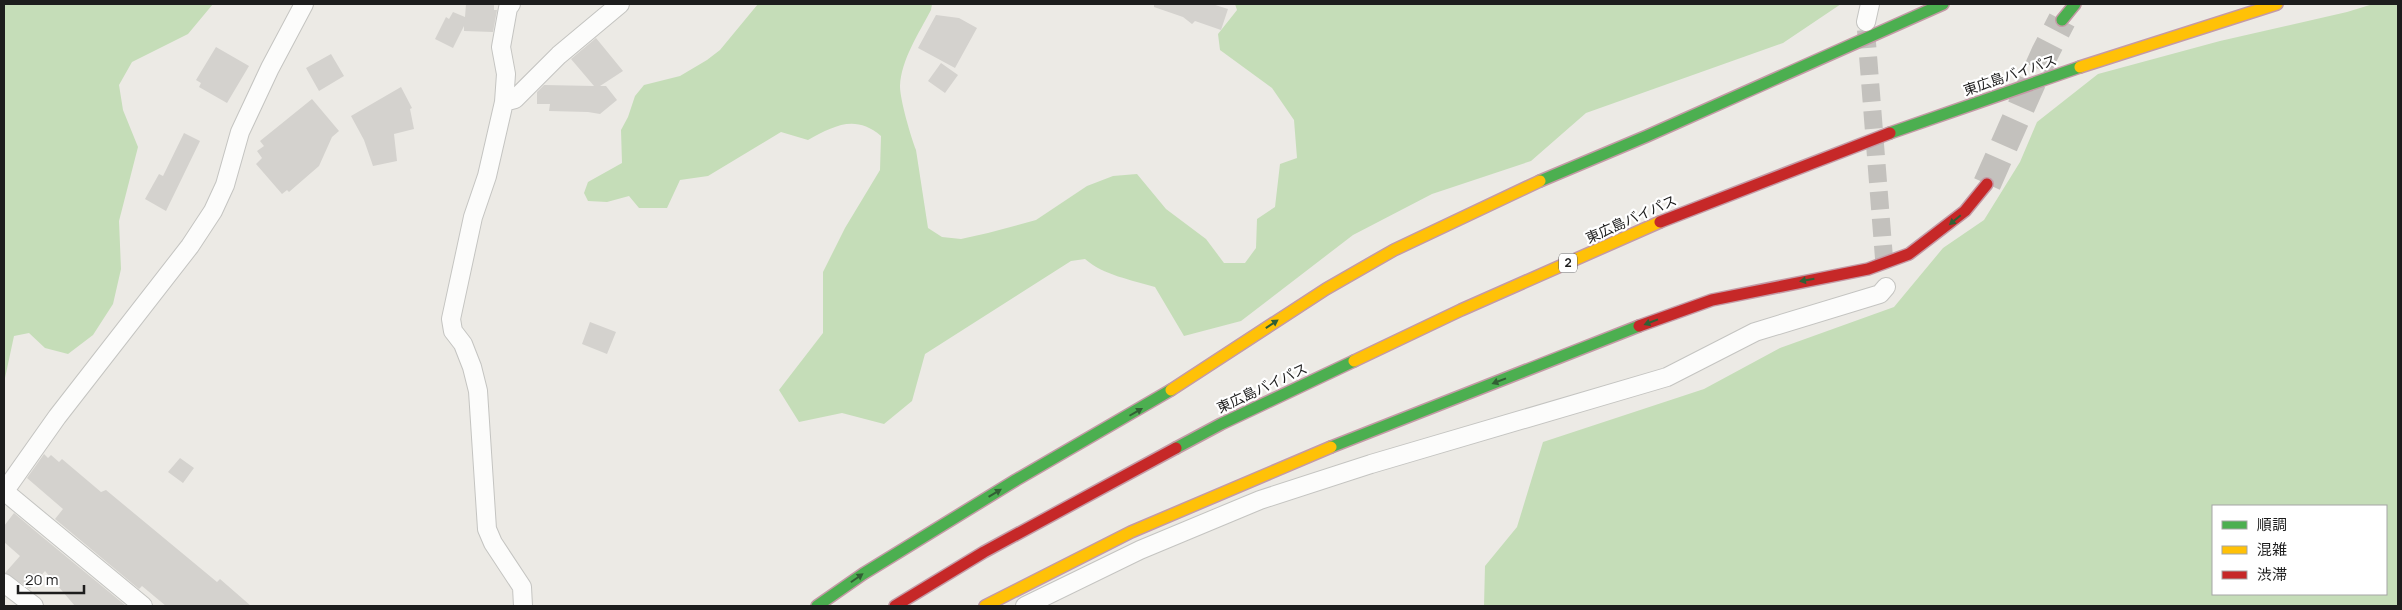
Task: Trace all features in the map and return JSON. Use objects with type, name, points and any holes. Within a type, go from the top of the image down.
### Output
[{"type":"highway","points":[[817,606],[872,568],[1016,480],[1147,406],[1326,288],[1394,250],[1506,195],[1646,136],[1942,4]]},
{"type":"highway","points":[[2062,20],[2075,4]]},
{"type":"highway","name":"東広島バイパス","points":[[896,606],[984,552],[1221,424],[1461,310],[1686,211],[1925,120],[2152,43],[2277,4]]},
{"type":"highway","points":[[985,606],[1027,583],[1151,522],[1289,464],[1659,318],[1712,300],[1868,269],[1909,254],[1966,211],[1987,184]]},
{"type":"street","points":[[143,606],[4,492],[57,417],[190,246],[214,211],[225,185],[240,132],[270,68],[304,4]]},
{"type":"street","points":[[511,4],[508,8],[502,47],[506,74],[504,102],[487,176],[473,216],[451,319],[453,331],[464,344],[478,391],[487,529],[522,587],[523,606]]},
{"type":"street","points":[[504,102],[515,99],[559,55],[620,4]]},
{"type":"street","points":[[1866,22],[1870,4]]},
{"type":"street","points":[[1025,606],[1140,550],[1260,500],[1381,461],[1667,376],[1755,332],[1880,294],[1886,287]]},
{"type":"street","points":[[4,583],[34,606]]},
{"type":"green space","points":[[4,4],[213,4],[188,34],[132,62],[119,85],[123,110],[138,147],[119,221],[121,269],[113,304],[93,335],[68,354],[45,348],[29,333],[14,336],[5,378],[4,426]]},
{"type":"green space","points":[[758,4],[932,4],[931,10],[907,57],[901,76],[900,92],[916,150],[928,228],[942,237],[961,239],[1036,220],[1087,186],[1113,176],[1137,174],[1166,209],[1206,239],[1224,263],[1245,263],[1256,248],[1257,219],[1275,207],[1280,164],[1297,158],[1294,120],[1272,88],[1220,50],[1218,34],[1237,10],[1235,4],[1841,4],[1783,43],[1586,113],[1531,161],[1432,194],[1353,235],[1241,321],[1184,336],[1155,287],[1109,273],[1092,265],[1085,259],[1071,261],[925,354],[912,401],[884,424],[842,413],[799,422],[779,390],[823,333],[823,272],[845,228],[880,170],[881,136],[862,125],[853,124],[844,124],[827,130],[808,140],[781,132],[708,176],[680,180],[667,208],[639,208],[629,196],[607,202],[588,201],[584,193],[588,182],[622,163],[621,130],[628,117],[635,96],[644,85],[680,76],[707,60],[720,50]]},
{"type":"green space","points":[[2373,4],[2398,4],[2398,606],[1484,606],[1485,566],[1517,527],[1543,442],[1704,389],[1780,348],[1894,307],[1943,248],[1984,220],[2020,162],[2037,122],[2098,74],[2220,41],[2347,12]]},
{"type":"building","points":[[466,4],[494,5],[494,10],[497,10],[493,32],[464,31],[464,26],[453,48],[435,39],[446,17],[449,19],[453,12],[465,17]]},
{"type":"building","points":[[1154,4],[1212,4],[1228,9],[1221,30],[1195,21],[1192,24],[1183,17],[1154,7]]},
{"type":"building","points":[[936,15],[959,18],[977,28],[955,68],[918,48]]},
{"type":"building","points":[[596,38],[623,71],[600,86],[606,86],[617,100],[600,114],[549,111],[550,104],[537,104],[537,92],[544,85],[594,86],[571,59]]},
{"type":"building","points":[[216,47],[249,66],[227,103],[199,87],[201,83],[196,80]]},
{"type":"building","points":[[331,54],[344,76],[319,91],[306,68]]},
{"type":"building","points":[[941,63],[958,75],[945,93],[928,81]]},
{"type":"building","points":[[401,87],[412,108],[410,109],[414,129],[394,134],[397,161],[373,166],[364,140],[351,116]]},
{"type":"building","points":[[312,99],[339,131],[332,137],[319,166],[289,192],[287,190],[282,194],[256,164],[262,158],[257,151],[264,146],[260,141]]},
{"type":"building","points":[[184,133],[200,141],[166,211],[145,199],[159,174],[163,176]]},
{"type":"building","points":[[590,322],[616,332],[607,354],[582,344]]},
{"type":"building","points":[[44,454],[48,458],[51,455],[59,462],[62,459],[101,492],[106,490],[217,582],[220,579],[251,606],[166,606],[142,586],[139,589],[55,519],[63,509],[27,478]]},
{"type":"building","points":[[180,458],[194,468],[183,483],[168,472]]},
{"type":"building","points":[[14,513],[125,605],[75,606],[45,571],[30,589],[5,573],[20,556],[4,542],[4,526]]},
{"type":"tunnel","points":[[1987,184],[2045,53],[2062,20]]},
{"type":"tunnel","points":[[1866,30],[1885,271]]},
{"type":"traffic: fast","points":[[1540,181],[1647,136],[1943,4]]},
{"type":"traffic: fast","points":[[2062,20],[2075,4]]},
{"type":"traffic: fast","points":[[1890,133],[2080,67]]},
{"type":"traffic: fast","points":[[1331,447],[1639,326]]},
{"type":"traffic: fast","points":[[1176,448],[1221,424],[1354,361]]},
{"type":"traffic: fast","points":[[817,606],[863,574],[1016,480],[1171,390]]},
{"type":"traffic: slow","points":[[2080,67],[2277,4]]},
{"type":"traffic: slow","points":[[1171,390],[1326,289],[1394,250],[1540,181]]},
{"type":"traffic: slow","points":[[1354,361],[1461,310],[1660,222]]},
{"type":"traffic: slow","points":[[985,606],[1131,532],[1331,447]]},
{"type":"traffic: jam","points":[[1660,222],[1890,133]]},
{"type":"traffic: jam","points":[[1639,326],[1712,300],[1868,269],[1909,254],[1965,211],[1987,184]]},
{"type":"traffic: jam","points":[[895,606],[984,552],[1176,448]]}]
